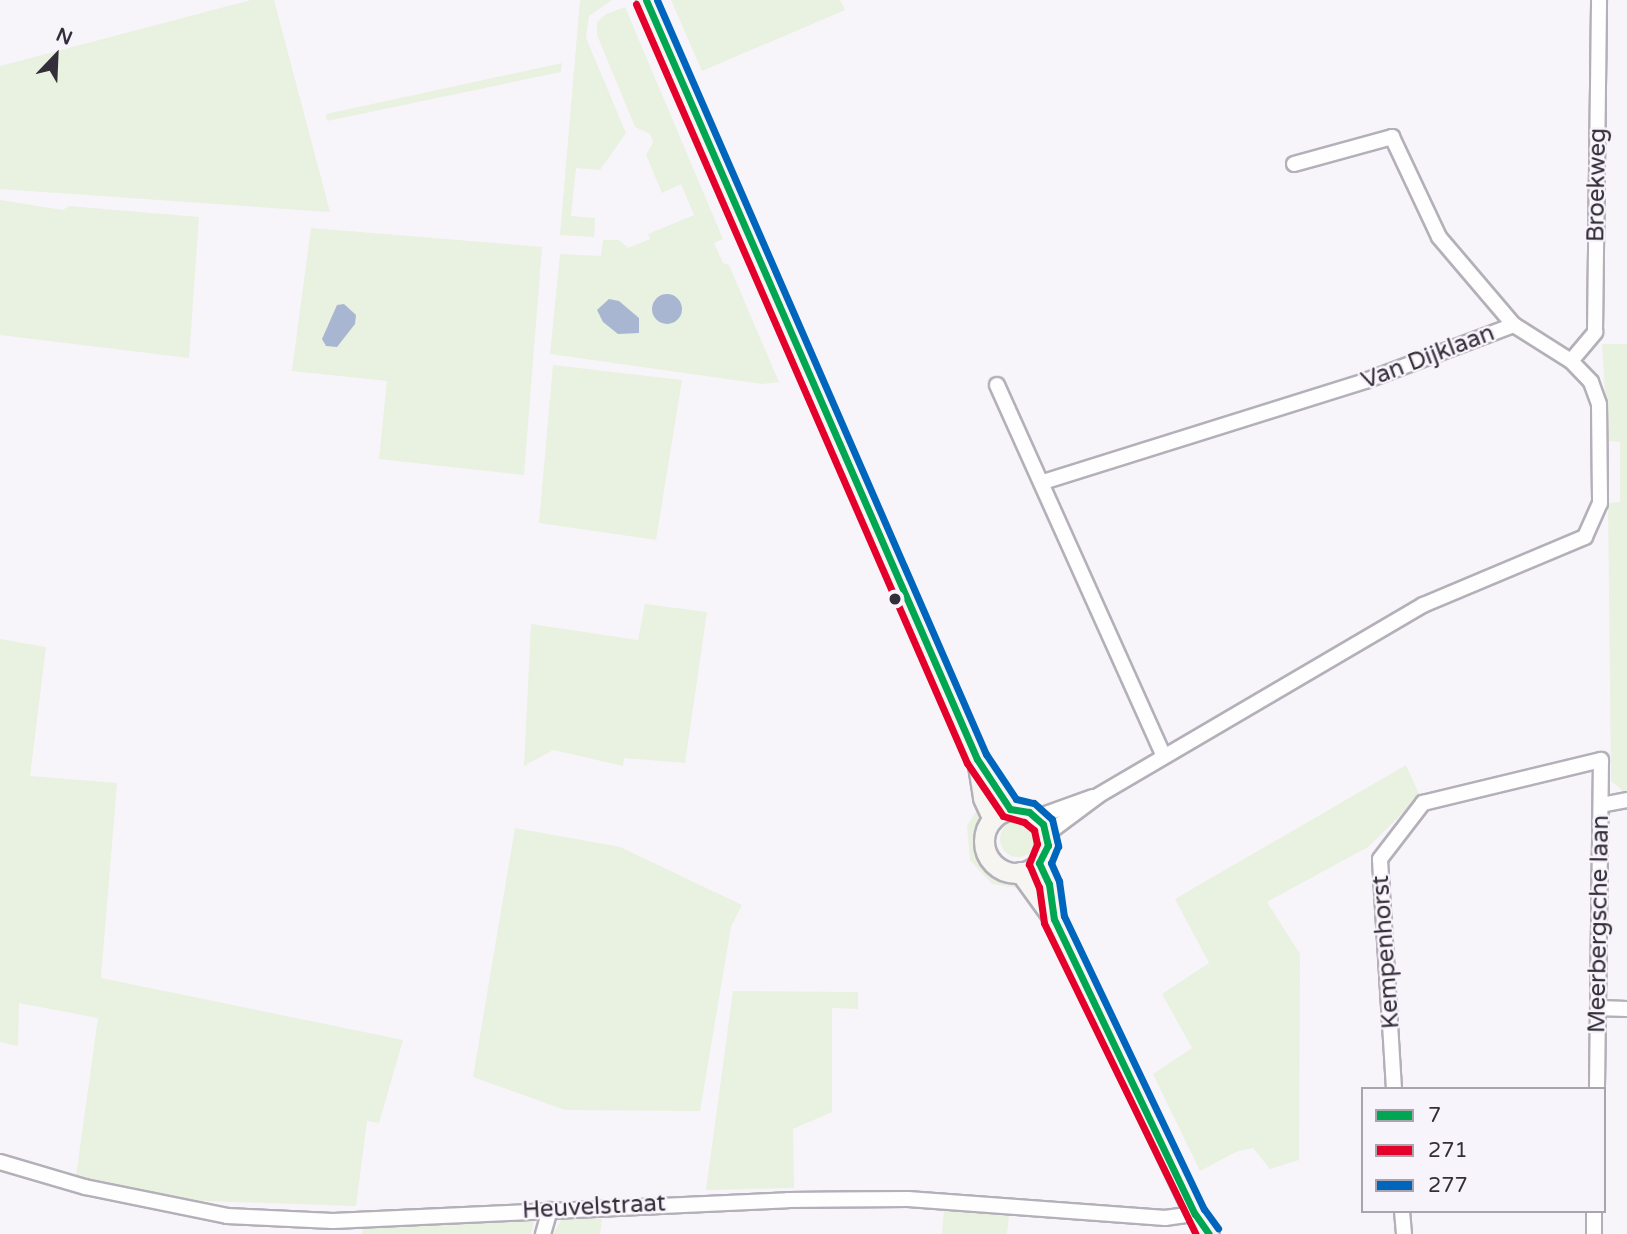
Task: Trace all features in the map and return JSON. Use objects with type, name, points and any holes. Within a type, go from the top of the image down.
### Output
[{"type":"main road","points":[[646,0],[977,759],[1010,809],[1042,825],[1039,863],[1049,884],[1054,919]]},
{"type":"main road","points":[[977,759],[983,798],[993,819]]},
{"type":"main road","points":[[1010,809],[993,819],[984,839],[991,860],[999,867],[1020,872],[1039,863]]},
{"type":"main road","points":[[1020,872],[1054,919],[1195,1214],[1209,1234]]},
{"type":"street","name":"Broekweg","points":[[1571,361],[1595,332],[1599,0]]},
{"type":"street","points":[[1294,164],[1392,137],[1439,237],[1514,325]]},
{"type":"street","name":"Van Dijklaan","points":[[1042,825],[1098,796],[1423,605],[1585,537],[1600,503],[1598,404],[1591,382],[1571,361],[1514,325],[1365,382],[1043,482]]},
{"type":"street","points":[[997,385],[1043,482],[1164,756]]},
{"type":"street","name":"Meerbergsche laan","points":[[1597,1087],[1601,760]]},
{"type":"street","name":"Kempenhorst","points":[[1394,1087],[1380,859],[1423,803],[1601,760]]},
{"type":"street","points":[[1601,805],[1627,800]]},
{"type":"street","points":[[1598,1008],[1627,1009]]},
{"type":"street","name":"Heuvelstraat","points":[[0,1162],[85,1187],[227,1216],[333,1221],[695,1202],[908,1199],[1165,1218],[1195,1214]]},
{"type":"street","points":[[543,1234],[550,1210]]},
{"type":"street","points":[[1402,1213],[1404,1234]]},
{"type":"street","points":[[1594,1213],[1594,1234]]},
{"type":"green space","points":[[251,0],[274,0],[330,212],[0,189],[0,66]]},
{"type":"green space","points":[[580,0],[612,0],[589,16],[586,38],[626,133],[600,170],[576,168],[571,216],[595,218],[594,237],[560,235]]},
{"type":"green space","points":[[671,0],[840,0],[845,10],[702,71]]},
{"type":"green space","points":[[625,7],[723,239],[714,243],[723,263],[729,265],[779,382],[762,384],[550,354],[560,254],[601,256],[603,240],[619,240],[628,248],[650,239],[648,234],[694,215],[681,184],[662,193],[646,155],[653,142],[650,134],[635,127],[597,35],[597,22],[606,14]]},
{"type":"green space","points":[[562,63],[561,72],[327,121],[326,114]]},
{"type":"green space","points":[[0,200],[63,210],[69,206],[199,217],[189,358],[0,335]]},
{"type":"green space","points":[[311,228],[542,247],[524,475],[379,459],[387,381],[292,371]]},
{"type":"green space","points":[[1602,344],[1627,344],[1627,794],[1611,781],[1608,503],[1620,502],[1620,442],[1608,441]]},
{"type":"green space","points":[[553,365],[682,380],[656,540],[539,523]]},
{"type":"green space","points":[[645,604],[707,612],[685,763],[624,758],[623,766],[553,750],[524,766],[531,624],[638,640]]},
{"type":"green space","points":[[0,639],[46,647],[30,776],[117,783],[101,978],[403,1040],[379,1123],[367,1121],[356,1206],[177,1200],[76,1176],[98,1018],[19,1003],[18,1046],[0,1042]]},
{"type":"green space","points":[[1406,765],[1420,796],[1368,847],[1267,902],[1300,954],[1299,1160],[1270,1169],[1253,1148],[1238,1151],[1200,1171],[1153,1074],[1192,1048],[1162,994],[1209,963],[1175,899]]},
{"type":"green space","points":[[982,802],[985,810],[976,845],[981,857],[1025,889],[992,884],[970,860],[967,826]]},
{"type":"green space","points":[[1018,821],[1031,826],[1036,839],[1031,852],[1018,857],[1005,852],[1000,839],[1005,826]]},
{"type":"green space","points":[[515,828],[620,847],[742,905],[731,927],[700,1111],[565,1110],[473,1077]]},
{"type":"green space","points":[[733,991],[858,992],[858,1009],[832,1008],[832,1112],[793,1129],[794,1188],[706,1190]]},
{"type":"green space","points":[[944,1210],[1009,1214],[1007,1234],[942,1234]]},
{"type":"green space","points":[[535,1216],[531,1234],[362,1234],[363,1224]]},
{"type":"green space","points":[[563,1217],[602,1219],[600,1234],[553,1234]]},
{"type":"water","points":[[667,294],[678,298],[682,309],[678,320],[667,324],[656,320],[652,309],[656,298]]},
{"type":"water","points":[[609,299],[619,301],[639,318],[639,333],[618,334],[603,322],[597,310]]},
{"type":"water","points":[[344,304],[356,315],[355,324],[337,347],[326,346],[322,339],[337,305]]},
{"type":"transit line","name":"7","points":[[646,0],[977,759],[1010,809],[1029,812],[1043,824],[1048,845],[1039,863],[1049,884],[1054,919],[1195,1214],[1209,1234]]},
{"type":"transit line","name":"277","points":[[657,0],[986,754],[1016,799],[1034,803],[1052,819],[1058,846],[1051,863],[1059,881],[1064,916],[1204,1209],[1218,1228]]},
{"type":"transit line","name":"271","points":[[636,4],[967,763],[1003,816],[1024,822],[1034,830],[1037,844],[1029,864],[1039,887],[1044,923],[1196,1234]]}]
